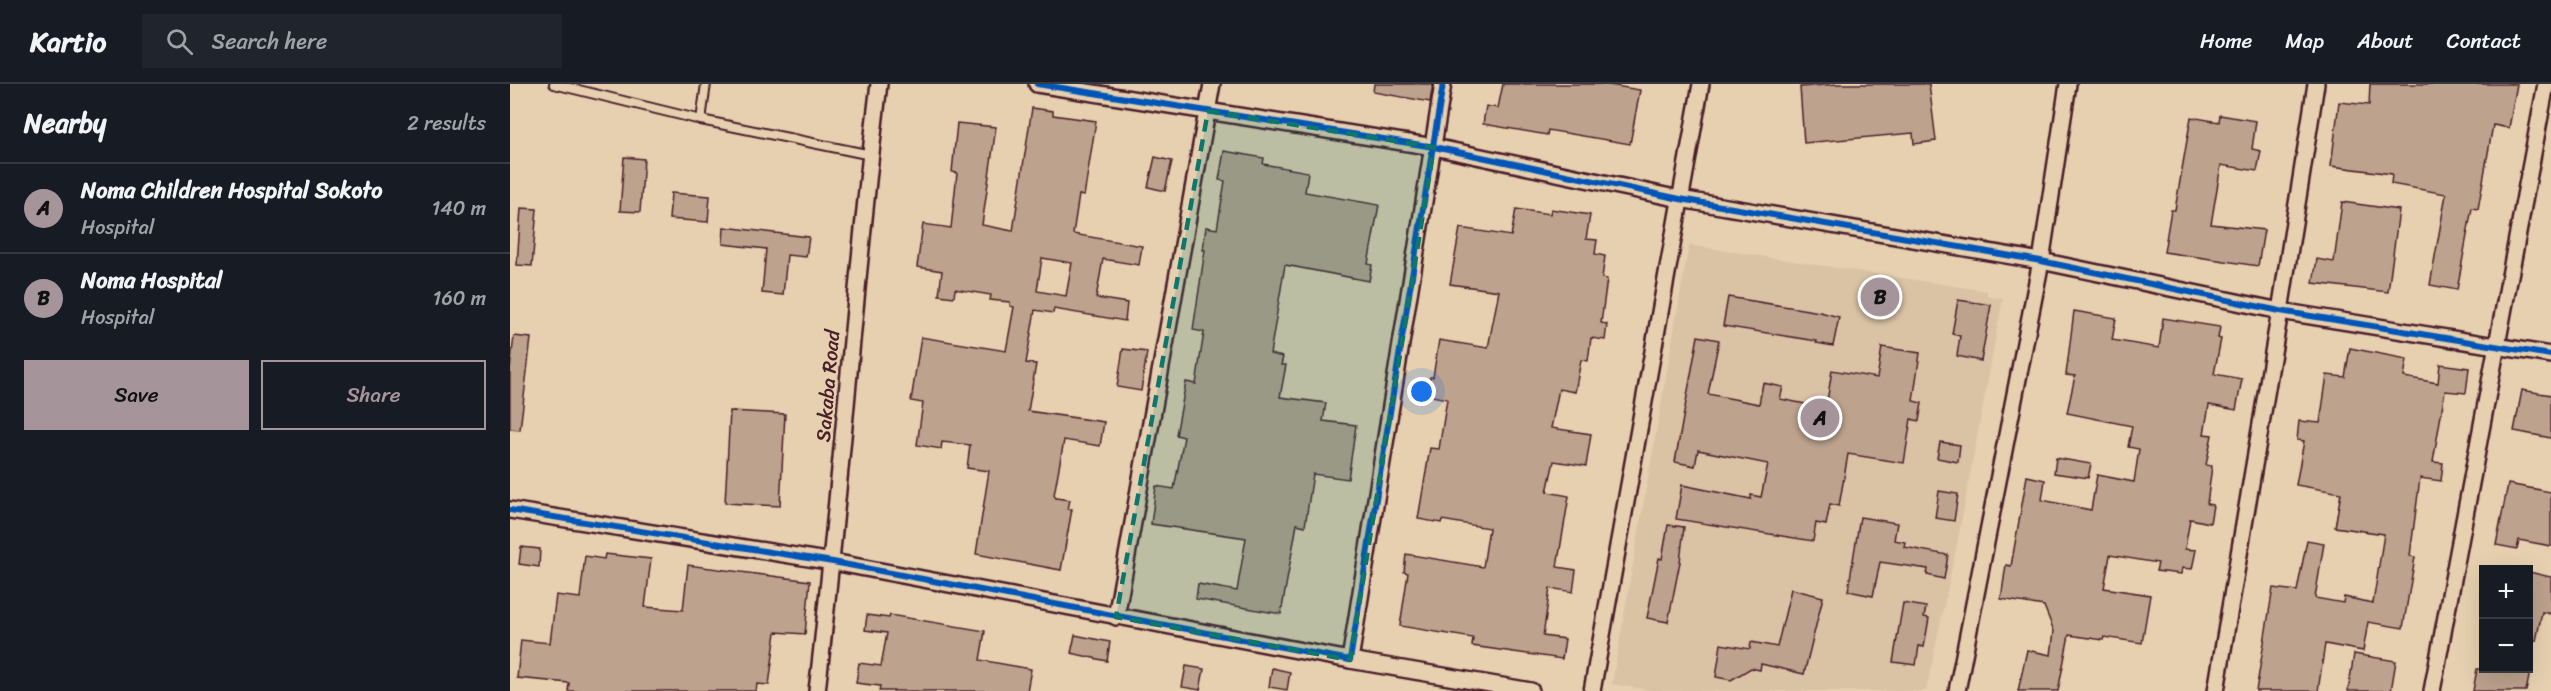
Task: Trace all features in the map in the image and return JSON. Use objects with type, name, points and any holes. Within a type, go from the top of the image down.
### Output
[{"type":"street","name":"Sakaba Road","points":[[817,691],[832,562],[879,84]]},
{"type":"street","points":[[1037,84],[1113,90],[1208,111],[1434,147],[1680,199],[2041,261],[2280,311],[2551,355]]},
{"type":"street","points":[[1116,617],[1212,84]]},
{"type":"street","points":[[1350,660],[1443,84]]},
{"type":"street","points":[[1592,691],[1701,84]]},
{"type":"street","points":[[1957,691],[2041,261],[2068,84]]},
{"type":"street","points":[[2216,691],[2316,84]]},
{"type":"street","points":[[2432,691],[2546,84]]},
{"type":"street","points":[[510,510],[832,562],[1116,617],[1531,691]]},
{"type":"lane","points":[[554,84],[701,120],[871,155]]},
{"type":"lane","points":[[701,120],[706,84]]},
{"type":"highlighted area","points":[[1208,111],[1434,147],[1350,660],[1116,617]]},
{"type":"shaded area","points":[[1689,245],[1987,291],[1987,297],[2003,298],[1958,539],[1926,691],[1655,691],[1612,684]]},
{"type":"building","points":[[1374,84],[1433,84],[1430,102],[1373,92]]},
{"type":"building","points":[[1503,84],[1603,84],[1640,90],[1630,144],[1548,130],[1547,135],[1483,124],[1486,106],[1498,108]]},
{"type":"building","points":[[1838,84],[1929,84],[1936,141],[1914,144],[1913,133],[1804,143],[1800,87]]},
{"type":"building","points":[[2370,84],[2517,84],[2509,128],[2493,125],[2478,209],[2472,208],[2457,290],[2430,285],[2446,194],[2391,184],[2392,174],[2331,166],[2339,102],[2369,105]]},
{"type":"building","points":[[1032,108],[1053,111],[1053,115],[1096,121],[1084,196],[1079,195],[1073,234],[1142,246],[1139,265],[1103,259],[1096,298],[1127,303],[1125,321],[1054,309],[1053,313],[1035,310],[1026,363],[1036,364],[1028,411],[1104,422],[1100,446],[1064,440],[1054,495],[1056,498],[1070,500],[1068,509],[1072,509],[1061,570],[976,554],[989,471],[967,468],[970,445],[942,442],[941,449],[917,445],[923,403],[911,401],[921,337],[1006,351],[1014,307],[1010,306],[1010,302],[990,300],[991,295],[955,289],[954,297],[939,295],[942,271],[917,267],[923,224],[951,228],[957,173],[952,172],[957,123],[996,127],[982,225],[1013,231]],"holes":[[[1042,258],[1072,263],[1066,296],[1037,291]]]},
{"type":"building","points":[[2220,115],[2256,121],[2252,149],[2261,151],[2257,171],[2221,165],[2211,224],[2264,230],[2258,266],[2164,252],[2171,210],[2175,210],[2191,117],[2219,122]]},
{"type":"building","points":[[1224,151],[1264,158],[1263,164],[1308,172],[1305,192],[1379,205],[1368,264],[1372,265],[1369,281],[1285,265],[1270,354],[1283,357],[1281,365],[1286,365],[1280,397],[1326,403],[1323,421],[1356,425],[1348,479],[1313,474],[1305,526],[1297,524],[1281,614],[1196,599],[1198,584],[1237,591],[1246,538],[1151,524],[1156,486],[1174,489],[1184,437],[1176,435],[1186,382],[1196,384],[1204,332],[1193,330],[1205,250],[1203,250],[1206,227],[1217,229],[1225,181],[1219,180]]},
{"type":"building","points":[[624,157],[644,159],[640,212],[620,211]]},
{"type":"building","points":[[1155,157],[1172,161],[1165,191],[1148,187]]},
{"type":"building","points":[[671,193],[710,196],[708,222],[669,219]]},
{"type":"building","points":[[2342,202],[2399,210],[2388,292],[2313,283],[2317,259],[2334,262]]},
{"type":"building","points":[[521,208],[537,209],[532,266],[517,265]]},
{"type":"building","points":[[1516,209],[1550,214],[1551,209],[1590,215],[1586,239],[1597,240],[1595,254],[1605,256],[1602,278],[1607,279],[1601,323],[1607,324],[1605,340],[1591,338],[1588,361],[1581,360],[1575,392],[1559,389],[1551,428],[1591,434],[1586,466],[1554,461],[1547,492],[1569,496],[1557,567],[1576,570],[1573,592],[1550,588],[1543,636],[1565,639],[1562,659],[1472,646],[1473,638],[1400,626],[1408,573],[1404,572],[1406,554],[1483,567],[1489,528],[1442,520],[1441,523],[1418,519],[1430,448],[1439,449],[1447,399],[1427,395],[1430,377],[1433,377],[1439,340],[1488,348],[1499,291],[1450,284],[1460,228],[1511,236]]},
{"type":"building","points":[[724,227],[809,237],[806,257],[787,255],[783,295],[762,293],[766,249],[723,244]]},
{"type":"building","points":[[1728,297],[1839,317],[1833,346],[1816,343],[1817,341],[1723,326]]},
{"type":"building","points":[[1958,300],[1991,305],[1981,361],[1957,356],[1960,336],[1952,334]]},
{"type":"building","points":[[2074,311],[2116,318],[2112,340],[2159,348],[2163,318],[2220,327],[2218,338],[2221,339],[2214,374],[2242,379],[2236,410],[2209,405],[2204,434],[2212,435],[2206,465],[2212,466],[2207,504],[2213,505],[2210,523],[2190,519],[2185,549],[2196,550],[2192,569],[2182,568],[2181,574],[2156,571],[2158,563],[2110,555],[2104,588],[2150,595],[2142,643],[2104,637],[2103,640],[2069,635],[2058,691],[2018,691],[2027,650],[2051,655],[2054,631],[2044,606],[2001,599],[2006,565],[2011,566],[2027,476],[2045,480],[2042,500],[2091,510],[2097,475],[2134,482],[2139,449],[2128,447],[2132,426],[2067,413],[2075,376],[2066,375]]},
{"type":"building","points":[[514,336],[531,338],[520,430],[510,429],[510,370]]},
{"type":"building","points":[[1698,336],[1719,340],[1708,394],[1759,404],[1763,383],[1783,387],[1780,399],[1826,408],[1832,370],[1877,378],[1882,347],[1920,353],[1913,401],[1922,403],[1919,421],[1911,419],[1904,463],[1848,454],[1839,506],[1830,504],[1826,525],[1816,523],[1813,541],[1676,519],[1682,485],[1751,499],[1751,495],[1761,497],[1768,464],[1698,450],[1695,466],[1675,462]]},
{"type":"building","points":[[2350,348],[2407,359],[2404,377],[2438,383],[2440,364],[2469,368],[2466,393],[2445,391],[2433,462],[2443,463],[2441,481],[2420,478],[2410,556],[2415,557],[2403,628],[2368,622],[2363,651],[2325,644],[2318,691],[2256,691],[2273,588],[2297,591],[2307,540],[2324,543],[2315,598],[2343,603],[2344,597],[2373,603],[2384,534],[2335,527],[2341,493],[2296,485],[2304,441],[2297,440],[2299,421],[2320,423],[2327,375],[2345,377]]},
{"type":"building","points":[[1123,349],[1147,352],[1141,391],[1117,387]]},
{"type":"building","points":[[2522,390],[2551,395],[2551,438],[2514,431]]},
{"type":"building","points":[[730,411],[785,414],[780,506],[725,503]]},
{"type":"building","points":[[1940,442],[1960,445],[1958,462],[1937,458]]},
{"type":"building","points":[[2056,458],[2091,464],[2088,478],[2054,473]]},
{"type":"building","points":[[2508,484],[2551,492],[2551,546],[2519,540],[2517,549],[2496,545]]},
{"type":"building","points":[[1939,491],[1958,494],[1954,521],[1935,518]]},
{"type":"building","points":[[1860,517],[1897,523],[1894,540],[1905,542],[1904,547],[1948,555],[1944,579],[1927,575],[1928,569],[1880,562],[1873,596],[1848,591]]},
{"type":"building","points":[[1668,525],[1684,527],[1680,562],[1668,622],[1647,618]]},
{"type":"building","points":[[521,547],[540,549],[539,567],[519,564]]},
{"type":"building","points":[[605,554],[651,559],[645,607],[683,610],[688,565],[810,581],[805,634],[776,632],[769,685],[757,684],[756,691],[568,691],[569,683],[517,678],[521,640],[550,643],[556,595],[580,598],[585,556],[604,559]]},
{"type":"building","points":[[2533,573],[2551,577],[2551,614],[2542,612],[2536,641],[2533,641]]},
{"type":"building","points":[[1791,589],[1823,597],[1804,674],[1761,664],[1760,670],[1751,668],[1731,680],[1716,677],[1721,644],[1750,649],[1751,642],[1777,647]]},
{"type":"building","points":[[1903,603],[1926,607],[1924,617],[1929,618],[1924,647],[1919,646],[1916,665],[1893,662]]},
{"type":"building","points":[[867,615],[889,618],[890,615],[985,631],[980,660],[1031,669],[1027,691],[879,691],[880,686],[856,683],[859,663],[881,666],[887,633],[865,630]]},
{"type":"building","points":[[1075,635],[1110,642],[1107,661],[1071,653]]},
{"type":"building","points":[[2354,654],[2396,661],[2391,691],[2348,691]]},
{"type":"building","points":[[1186,666],[1204,669],[1200,690],[1182,687]]},
{"type":"building","points":[[1272,668],[1290,672],[1287,690],[1269,687]]},
{"type":"building","points":[[2477,669],[2479,673],[2530,673],[2526,691],[2473,691]]},
{"type":"cycle path","points":[[1037,84],[1434,147],[1680,199],[2041,261],[2280,311],[2551,355]]},
{"type":"cycle path","points":[[510,510],[833,562],[1350,660],[1443,84]]},
{"type":"place","name":"Noma Hospital","points":[[1880,297]]},
{"type":"place","name":"Noma Children Hospital Sokoto","points":[[1820,418]]}]
